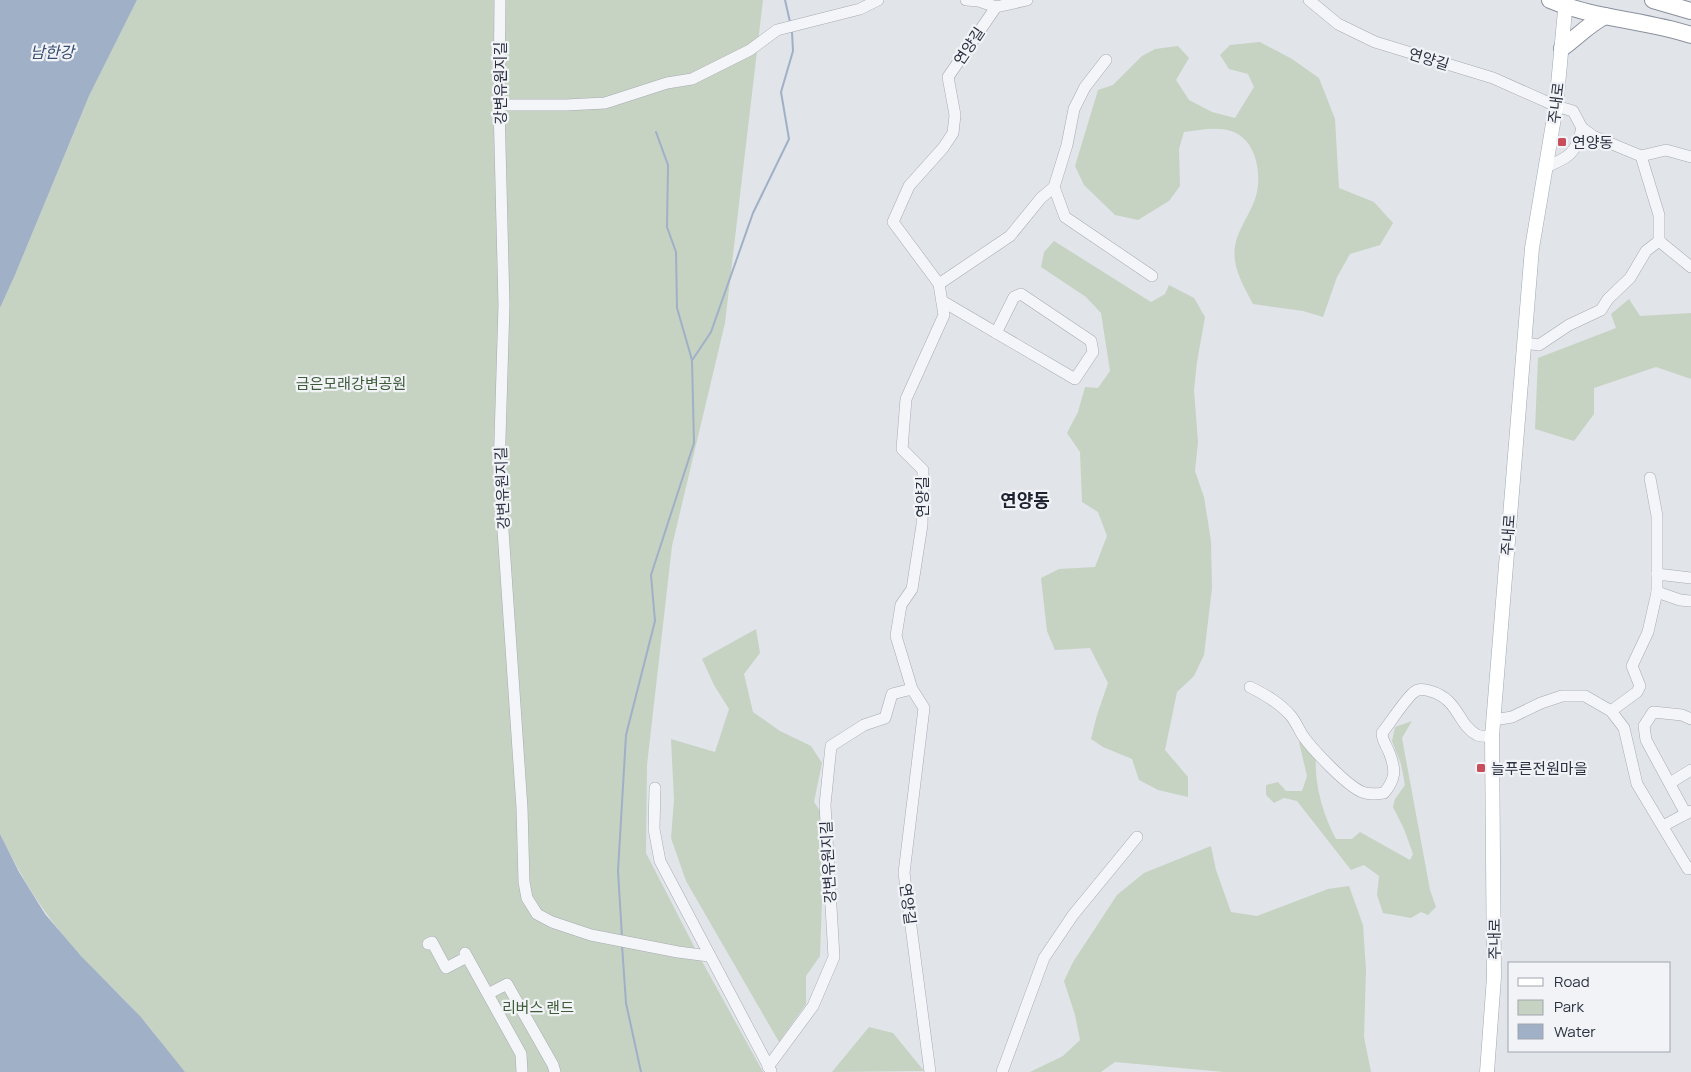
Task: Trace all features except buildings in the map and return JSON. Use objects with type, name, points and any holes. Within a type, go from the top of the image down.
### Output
[{"type":"highway","points":[[1653,0],[1691,11]]},
{"type":"highway","points":[[1560,2],[1604,16],[1676,30],[1691,35]]},
{"type":"highway","points":[[1562,48],[1592,23],[1604,16]]},
{"type":"main road","name":"주내로","points":[[1488,1072],[1494,977],[1492,736],[1532,248],[1556,106],[1562,48],[1560,2]]},
{"type":"street","name":"강변유원지길","points":[[500,0],[498,105],[504,305],[500,472],[522,808],[524,882],[528,898],[537,914],[552,922],[591,935],[709,956]]},
{"type":"street","points":[[498,105],[605,103],[666,82],[692,79],[750,50],[777,30],[860,9],[878,0]]},
{"type":"street","points":[[966,0],[979,1],[996,7],[1027,0]]},
{"type":"street","name":"연양길","points":[[1309,0],[1338,24],[1375,42],[1493,78],[1556,106],[1573,111],[1582,128]]},
{"type":"street","name":"연양길","points":[[930,1072],[904,873],[924,708],[912,689],[896,636],[901,606],[912,589],[922,525],[923,470],[902,449],[906,399],[944,315],[939,284],[893,222],[910,186],[943,148],[953,133],[955,115],[948,77],[996,7]]},
{"type":"street","points":[[939,284],[1010,236],[1040,198],[1054,187],[1067,145],[1074,109],[1085,87],[1106,60]]},
{"type":"street","points":[[1546,167],[1566,159],[1579,144],[1582,128],[1593,136],[1641,156],[1666,150],[1691,157]]},
{"type":"street","points":[[1641,156],[1659,215],[1659,241]]},
{"type":"street","points":[[1054,187],[1065,217],[1152,276]]},
{"type":"street","points":[[1659,241],[1691,267]]},
{"type":"street","points":[[1524,343],[1539,345],[1569,325],[1601,310],[1608,299],[1630,278],[1646,251],[1659,241]]},
{"type":"street","points":[[942,301],[996,333],[1075,379],[1094,352],[1092,341],[1020,294],[1014,297],[996,333]]},
{"type":"street","points":[[1611,710],[1637,692],[1640,686],[1632,666],[1648,632],[1657,592],[1657,516],[1650,478]]},
{"type":"street","points":[[1657,574],[1691,578]]},
{"type":"street","points":[[1657,592],[1680,600],[1691,601]]},
{"type":"street","points":[[1250,687],[1279,704],[1292,718],[1320,756],[1352,786],[1372,795],[1384,793],[1394,779],[1393,768],[1382,733],[1413,693],[1421,689],[1435,692],[1447,699],[1479,736],[1492,736]]},
{"type":"street","name":"강변유원지길","points":[[655,788],[654,830],[660,860],[770,1070],[812,1006],[834,957],[825,805],[831,746],[864,725],[885,718],[892,694],[912,689]]},
{"type":"street","points":[[1494,720],[1512,718],[1541,703],[1562,696],[1585,696],[1611,710],[1624,728],[1637,784],[1688,869],[1691,868]]},
{"type":"street","points":[[1663,826],[1689,813],[1646,740],[1644,726],[1653,712],[1682,715],[1691,719]]},
{"type":"street","points":[[1670,783],[1691,770]]},
{"type":"street","points":[[1002,1072],[1044,958],[1074,915],[1137,837]]},
{"type":"street","points":[[428,944],[432,942],[446,968],[466,955],[521,1054],[522,1072]]},
{"type":"street","points":[[488,994],[507,984],[553,1065],[555,1072]]},
{"type":"green space","name":"금은모래강변공원","points":[[137,0],[763,0],[725,323],[672,546],[647,765],[646,853],[698,954],[763,1072],[185,1072],[145,1022],[67,941],[26,883],[0,834],[0,308],[89,96]]},
{"type":"green space","points":[[1260,42],[1292,59],[1319,78],[1335,119],[1339,188],[1374,202],[1393,223],[1380,245],[1350,254],[1337,277],[1323,317],[1303,311],[1253,304],[1245,288],[1235,261],[1236,242],[1257,192],[1258,175],[1252,150],[1234,132],[1216,129],[1184,132],[1179,149],[1180,186],[1169,201],[1138,220],[1115,215],[1084,185],[1075,166],[1098,90],[1113,85],[1142,56],[1155,49],[1178,46],[1189,58],[1176,80],[1189,100],[1212,112],[1235,118],[1254,87],[1248,74],[1229,69],[1220,55],[1230,45]]},
{"type":"green space","points":[[1054,241],[1151,302],[1165,294],[1169,285],[1194,298],[1205,317],[1194,390],[1198,442],[1195,471],[1204,497],[1211,541],[1212,588],[1204,655],[1194,676],[1177,692],[1165,750],[1188,777],[1188,797],[1158,790],[1139,780],[1132,759],[1103,747],[1091,739],[1108,683],[1090,648],[1055,650],[1047,631],[1041,578],[1059,569],[1095,567],[1107,536],[1098,512],[1082,502],[1080,452],[1067,433],[1078,412],[1085,387],[1098,388],[1110,371],[1101,313],[1086,297],[1041,267],[1044,252]]},
{"type":"green space","points":[[1629,299],[1640,316],[1691,313],[1691,379],[1656,367],[1594,388],[1594,414],[1574,441],[1535,429],[1538,358],[1616,328],[1611,314]]},
{"type":"green space","points":[[756,629],[760,653],[744,674],[753,712],[780,731],[811,746],[822,763],[814,802],[820,811],[822,902],[820,956],[806,976],[806,1004],[779,1042],[686,881],[671,838],[674,800],[671,739],[715,752],[729,709],[714,685],[702,659]]},
{"type":"green space","points":[[1412,721],[1402,738],[1430,890],[1436,907],[1428,915],[1421,912],[1411,918],[1383,913],[1377,895],[1379,876],[1364,865],[1351,870],[1297,801],[1284,798],[1274,803],[1266,795],[1266,785],[1278,782],[1286,791],[1302,791],[1307,776],[1299,742],[1306,743],[1316,756],[1316,777],[1320,799],[1336,839],[1352,839],[1360,832],[1410,860],[1413,854],[1404,829],[1393,807],[1395,799],[1405,785],[1401,764],[1392,741],[1395,727]]},
{"type":"green space","points":[[1211,846],[1216,870],[1231,912],[1257,916],[1328,889],[1349,886],[1363,925],[1366,970],[1364,1037],[1371,1072],[1224,1072],[1115,1062],[1101,1072],[1030,1072],[1063,1056],[1080,1040],[1075,1015],[1064,981],[1073,962],[1117,895],[1144,873]]},
{"type":"green space","points":[[869,1027],[893,1033],[924,1071],[832,1072]]},
{"type":"water","name":"남한강","points":[[0,0],[137,0],[89,96],[0,308]]},
{"type":"water","points":[[0,834],[19,872],[45,914],[81,956],[141,1017],[185,1072],[0,1072]]},
{"type":"waterway","points":[[785,0],[790,22]]},
{"type":"waterway","points":[[693,359],[711,332],[753,213],[789,139],[781,92],[793,51],[792,32]]},
{"type":"waterway","points":[[622,937],[618,871],[626,735],[655,621],[651,575],[694,443],[692,360],[677,308],[676,252],[667,227],[668,165],[656,132]]},
{"type":"waterway","points":[[622,945],[626,1003],[641,1072]]},
{"type":"place","name":"연양동","points":[[1562,142]]},
{"type":"place","name":"늘푸른전원마을","points":[[1481,768]]},
{"type":"district","name":"연양동","points":[[1025,500]]},
{"type":"park label","name":"리버스 랜드","points":[[538,1007]]}]
